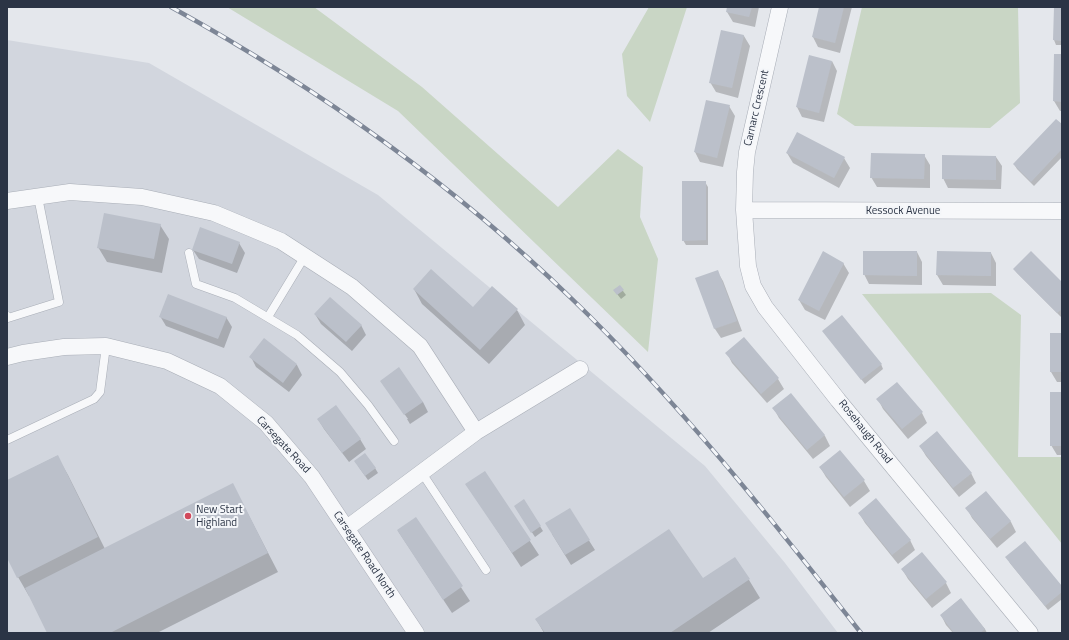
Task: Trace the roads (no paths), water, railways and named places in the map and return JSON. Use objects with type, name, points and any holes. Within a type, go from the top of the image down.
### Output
[{"type":"street","name":"Carnarc Crescent","points":[[744,210],[747,152],[780,7]]},
{"type":"street","points":[[7,201],[70,192],[142,197],[214,213],[281,241],[352,287],[420,346],[476,432]]},
{"type":"street","name":"Kessock Avenue","points":[[744,210],[1062,211]]},
{"type":"street","name":"Rosehaugh Road","points":[[744,210],[748,266],[753,286],[765,308],[1030,633]]},
{"type":"street","name":"Carsegate Road","points":[[7,357],[64,347],[106,346],[167,361],[220,386],[266,423],[312,477]]},
{"type":"street","points":[[347,528],[476,432],[580,369]]},
{"type":"street","name":"Carsegate Road North","points":[[312,477],[416,633]]},
{"type":"lane","points":[[7,316],[8,318],[59,302],[38,196]]},
{"type":"lane","points":[[189,253],[196,284],[235,298],[297,334],[340,372],[368,405],[394,442]]},
{"type":"lane","points":[[268,318],[305,256]]},
{"type":"lane","points":[[7,440],[94,399],[100,392],[106,346]]},
{"type":"lane","points":[[422,473],[486,570]]},
{"type":"railway","points":[[171,7],[278,70],[381,139],[479,215],[526,256],[571,298],[649,377],[757,503],[861,633]]},
{"type":"place","name":"New Start Highland","points":[[188,516]]}]
